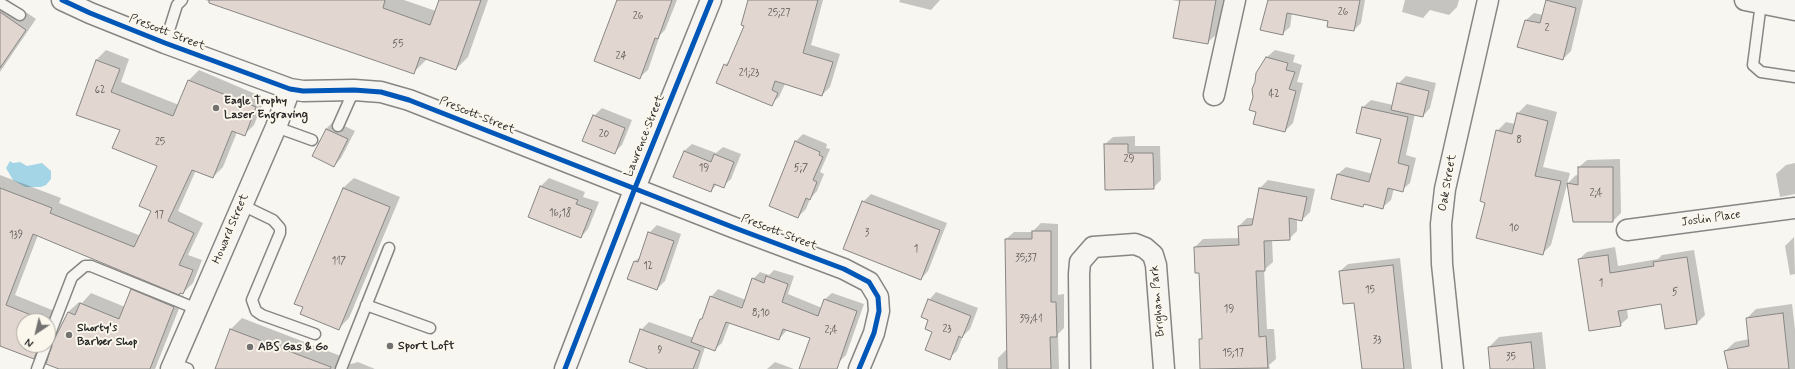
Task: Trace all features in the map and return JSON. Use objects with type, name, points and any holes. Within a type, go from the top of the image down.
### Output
[{"type":"street","name":"Prescott Street","points":[[62,0],[164,43],[290,89],[381,92],[408,100],[844,268],[869,282],[878,297],[878,311],[874,333],[859,369]]},
{"type":"street","name":"Lawrence Street","points":[[565,369],[635,188],[711,0]]},
{"type":"street","points":[[1214,95],[1236,0]]},
{"type":"street","name":"Oak Street","points":[[1453,369],[1442,264],[1441,224],[1446,189],[1488,0]]},
{"type":"street","points":[[1753,2],[1795,10]]},
{"type":"street","name":"Howard Street","points":[[177,367],[197,309],[276,127],[290,89]]},
{"type":"street","name":"Joslin Place","points":[[1627,230],[1795,208]]},
{"type":"street","name":"Brigham Park","points":[[1080,369],[1080,262],[1093,247],[1135,244],[1145,248],[1153,255],[1156,265],[1164,369]]},
{"type":"lane","points":[[164,43],[178,5],[182,0]]},
{"type":"lane","points":[[1753,2],[1754,65],[1761,72],[1795,77]]},
{"type":"lane","points":[[0,3],[20,15]]},
{"type":"lane","points":[[338,126],[354,90]]},
{"type":"lane","points":[[276,127],[312,140]]},
{"type":"lane","points":[[242,206],[273,220],[280,228],[280,233],[252,300],[256,311],[262,315],[315,334]]},
{"type":"lane","points":[[341,369],[389,248]]},
{"type":"lane","points":[[56,318],[72,277],[85,266],[91,266],[197,309]]},
{"type":"lane","points":[[366,305],[430,328]]},
{"type":"lane","points":[[37,369],[43,353]]},
{"type":"water","points":[[10,161],[13,163],[20,162],[27,166],[42,163],[51,171],[51,179],[46,185],[41,187],[26,187],[13,180],[6,168]]},
{"type":"building","points":[[209,0],[385,0],[383,8],[430,25],[439,0],[481,0],[456,70],[420,57],[414,74],[209,3]]},
{"type":"building","points":[[617,0],[672,0],[658,39],[655,38],[640,79],[594,61]]},
{"type":"building","points":[[748,0],[818,0],[803,53],[833,62],[822,96],[775,81],[772,90],[778,93],[772,106],[716,83],[724,64],[727,66],[744,26],[741,25]]},
{"type":"building","points":[[1180,0],[1216,0],[1208,44],[1173,38]]},
{"type":"building","points":[[1268,0],[1360,0],[1354,31],[1327,27],[1328,21],[1287,13],[1283,35],[1260,30]]},
{"type":"building","points":[[1546,0],[1576,8],[1563,60],[1517,47],[1525,20],[1540,23]]},
{"type":"building","points":[[0,12],[26,30],[0,68]]},
{"type":"building","points":[[1266,57],[1288,63],[1286,70],[1295,72],[1289,89],[1296,91],[1285,132],[1253,124],[1256,112],[1249,110],[1253,97],[1252,89],[1255,82],[1256,73]]},
{"type":"building","points":[[96,60],[120,69],[111,92],[173,116],[188,80],[256,107],[245,136],[232,131],[213,178],[192,170],[168,221],[194,233],[179,265],[193,270],[183,294],[180,293],[179,295],[33,234],[6,305],[26,313],[16,313],[16,352],[0,346],[0,188],[52,208],[50,213],[134,247],[151,211],[139,206],[157,166],[112,148],[120,130],[76,115]]},
{"type":"building","points":[[1397,83],[1429,91],[1423,117],[1391,110]]},
{"type":"building","points":[[1362,107],[1408,117],[1398,163],[1409,166],[1403,192],[1388,188],[1383,209],[1364,204],[1363,207],[1331,199],[1337,174],[1369,182],[1381,139],[1356,133]]},
{"type":"building","points":[[1517,113],[1548,121],[1535,176],[1561,181],[1543,255],[1476,238],[1485,203],[1480,201],[1496,130],[1512,134]]},
{"type":"building","points":[[593,115],[625,128],[615,154],[582,141]]},
{"type":"building","points":[[326,129],[348,139],[334,167],[312,156]]},
{"type":"building","points":[[795,141],[820,152],[819,155],[823,157],[813,180],[817,182],[810,200],[806,198],[798,218],[769,206]]},
{"type":"building","points":[[1104,144],[1128,144],[1128,153],[1153,153],[1154,189],[1105,190]]},
{"type":"building","points":[[684,151],[711,162],[714,154],[734,162],[724,188],[714,184],[711,192],[673,177]]},
{"type":"building","points":[[1578,167],[1613,167],[1613,222],[1573,222],[1567,183],[1578,185]]},
{"type":"building","points":[[540,186],[578,200],[576,204],[592,210],[581,238],[528,217]]},
{"type":"building","points":[[343,188],[390,207],[339,330],[300,314],[303,307],[294,304]]},
{"type":"building","points":[[1259,188],[1307,197],[1302,221],[1289,218],[1290,240],[1264,241],[1265,271],[1256,271],[1259,337],[1266,336],[1268,368],[1200,369],[1199,339],[1202,339],[1199,273],[1195,273],[1194,247],[1239,245],[1238,226],[1252,225]]},
{"type":"building","points":[[862,201],[940,230],[921,280],[843,249]]},
{"type":"building","points":[[1032,231],[1051,231],[1051,302],[1056,302],[1057,337],[1050,337],[1051,369],[1007,369],[1005,239],[1032,239]]},
{"type":"building","points":[[648,232],[674,241],[657,290],[627,279],[634,261],[638,262]]},
{"type":"building","points":[[1608,255],[1610,273],[1654,266],[1653,262],[1687,257],[1697,324],[1665,329],[1661,304],[1618,311],[1621,326],[1589,331],[1578,259]]},
{"type":"building","points":[[1393,265],[1404,369],[1362,369],[1354,303],[1343,304],[1339,271]]},
{"type":"building","points":[[766,276],[788,284],[782,302],[818,316],[824,299],[857,311],[837,369],[799,369],[810,338],[783,329],[779,340],[726,322],[715,351],[691,342],[700,319],[702,319],[710,296],[742,308],[752,278],[764,283]]},
{"type":"building","points":[[131,289],[174,307],[150,369],[59,369],[46,364],[49,353],[56,353],[56,336],[68,312],[75,315],[80,303],[119,319]]},
{"type":"building","points":[[928,299],[971,316],[962,338],[959,336],[950,360],[925,350],[932,332],[925,329],[928,320],[921,317]]},
{"type":"building","points":[[1783,313],[1789,369],[1728,369],[1724,351],[1749,346],[1746,318]]},
{"type":"building","name":"ABS Gas & Go","points":[[230,329],[331,367],[330,369],[215,369]]},
{"type":"building","points":[[640,329],[700,351],[693,369],[648,369],[629,362]]},
{"type":"building","points":[[1531,342],[1534,369],[1490,369],[1488,347]]},
{"type":"building","points":[[18,353],[36,353],[34,359]]},
{"type":"cycle path","points":[[62,0],[90,13],[165,43],[290,89],[303,91],[354,90],[381,92],[409,100],[735,228],[844,269],[869,282],[878,297],[879,311],[874,333],[859,369]]},
{"type":"cycle path","points":[[565,369],[635,188],[711,0]]},
{"type":"place","name":"Eagle Trophy Laser Engraving","points":[[216,108]]},
{"type":"place","name":"Shorty's Barber Shop","points":[[69,335]]},
{"type":"place","name":"Sport Loft","points":[[390,346]]},
{"type":"place","name":"ABS Gas & Go","points":[[250,347]]}]
